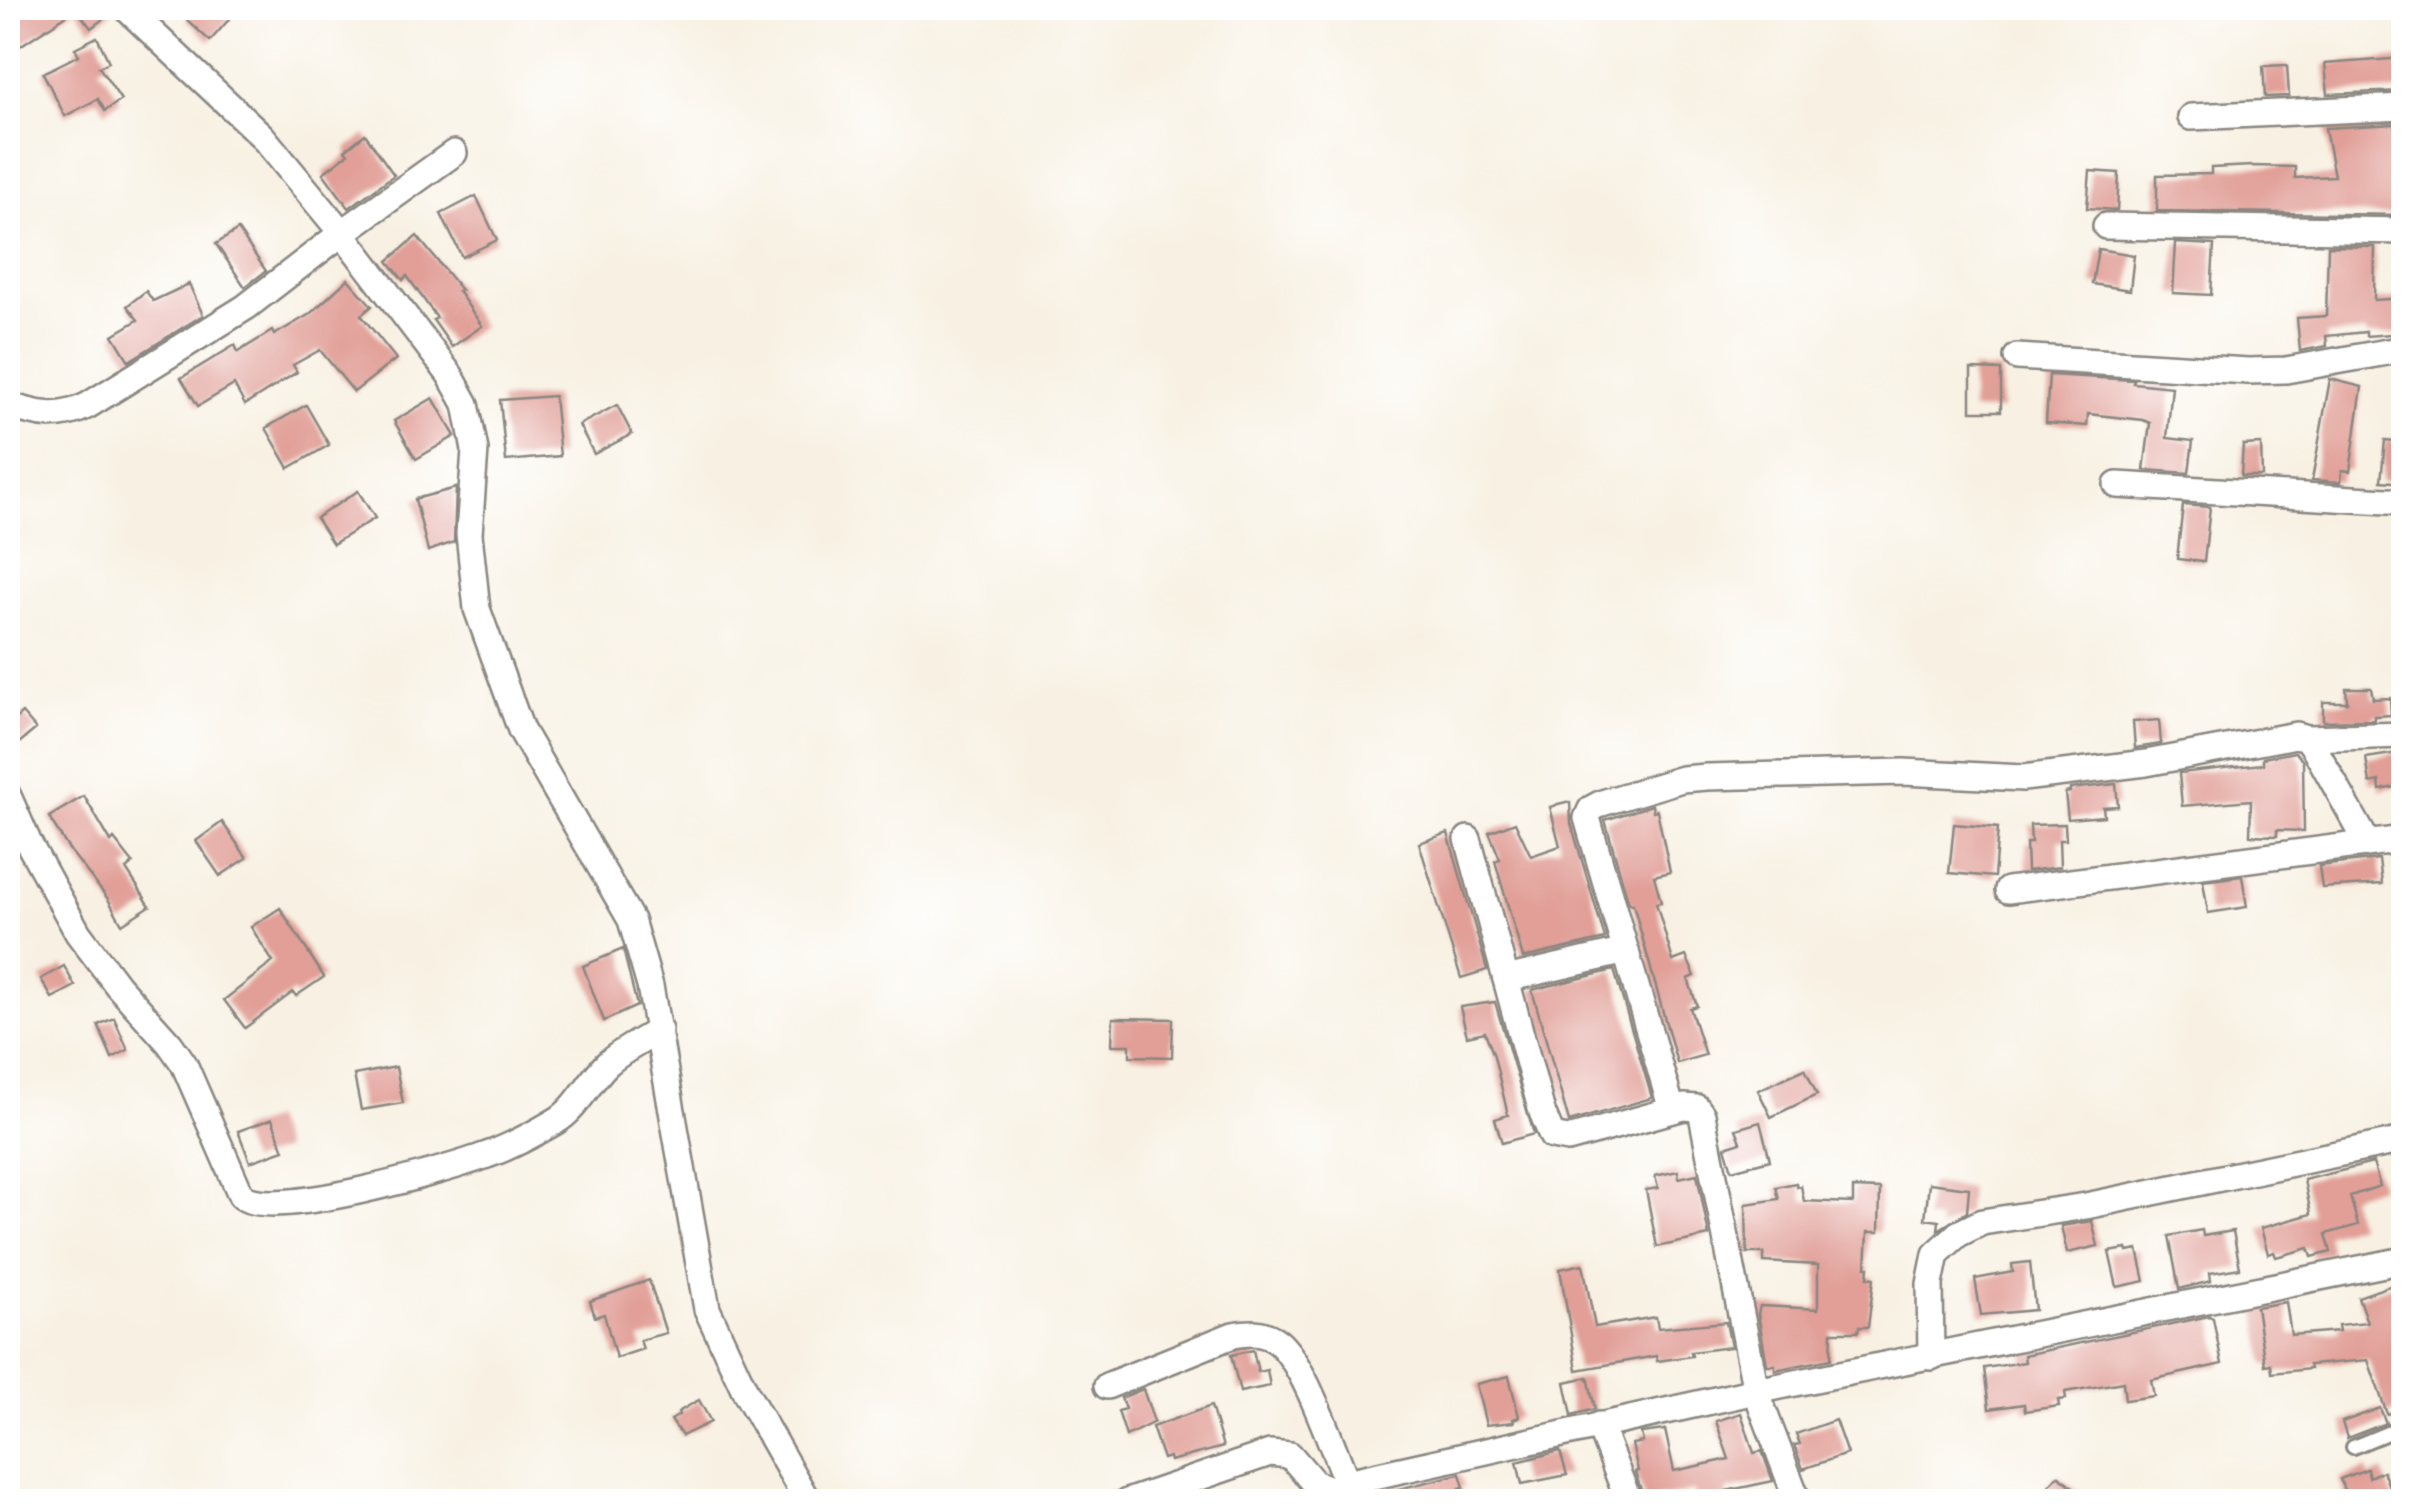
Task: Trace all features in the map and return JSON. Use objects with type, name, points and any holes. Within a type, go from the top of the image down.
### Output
[{"type":"street","points":[[126,8],[262,136],[342,233],[450,376],[466,404],[475,441],[468,534],[477,609],[521,730],[631,920],[659,1030],[707,1309],[758,1417],[808,1502]]},
{"type":"street","points":[[2191,117],[2404,107]]},
{"type":"street","points":[[8,405],[52,417],[72,414],[87,406],[246,307],[454,153]]},
{"type":"street","points":[[2106,226],[2404,231]]},
{"type":"street","points":[[2017,356],[2248,371],[2286,370],[2404,349]]},
{"type":"street","points":[[2117,485],[2404,502]]},
{"type":"street","points":[[1672,1110],[1588,818],[1590,809],[1682,779],[1904,772],[2023,778],[2146,762],[2296,735],[2404,735]]},
{"type":"street","points":[[2307,738],[2367,842]]},
{"type":"street","points":[[8,796],[29,844],[78,933],[184,1064],[241,1195],[248,1202],[266,1206],[330,1196],[414,1179],[490,1154],[559,1120],[610,1061],[659,1030]]},
{"type":"street","points":[[1468,839],[1542,1112],[1552,1136],[1568,1140],[1672,1110],[1698,1108],[1708,1132],[1756,1391],[1798,1502]]},
{"type":"street","points":[[2008,890],[2404,839]]},
{"type":"street","points":[[1506,980],[1626,951]]},
{"type":"street","points":[[1926,1356],[1930,1284],[1936,1254],[1958,1234],[1982,1222],[2086,1206],[2404,1140]]},
{"type":"street","points":[[1127,1502],[1270,1454],[1294,1458],[1321,1488],[1330,1489],[1347,1482],[1756,1391],[2404,1260]]},
{"type":"street","points":[[1106,1386],[1233,1335],[1264,1334],[1277,1341],[1296,1367],[1347,1482]]},
{"type":"street","points":[[1599,1425],[1629,1502]]},
{"type":"street","points":[[1286,1454],[1303,1502]]},
{"type":"lane","points":[[2353,1446],[2404,1426]]},
{"type":"building","points":[[13,8],[110,8],[111,13],[91,28],[76,9],[8,54],[8,21],[17,14]]},
{"type":"building","points":[[197,8],[239,8],[210,41],[187,20]]},
{"type":"building","points":[[97,37],[109,62],[99,67],[121,100],[105,111],[98,99],[65,116],[43,73],[79,55],[75,48]]},
{"type":"building","points":[[2404,58],[2404,91],[2328,94],[2325,64]]},
{"type":"building","points":[[2287,65],[2289,96],[2265,97],[2263,66]]},
{"type":"building","points":[[2395,124],[2404,162],[2404,215],[2157,211],[2157,175],[2211,174],[2211,168],[2253,166],[2295,167],[2295,178],[2334,176],[2325,128]]},
{"type":"building","points":[[365,134],[394,175],[349,208],[323,173],[348,154],[345,150]]},
{"type":"building","points":[[2090,171],[2119,173],[2117,210],[2087,208]]},
{"type":"building","points":[[476,196],[497,240],[462,257],[441,214]]},
{"type":"building","points":[[238,230],[266,271],[245,287],[216,244]]},
{"type":"building","points":[[417,236],[461,290],[458,291],[482,326],[452,347],[407,276],[403,280],[388,261]]},
{"type":"building","points":[[2176,243],[2214,245],[2211,295],[2173,293]]},
{"type":"building","points":[[2328,246],[2375,247],[2374,300],[2404,298],[2404,333],[2326,336],[2327,346],[2300,351],[2297,318],[2326,316]]},
{"type":"building","points":[[2098,249],[2134,255],[2130,290],[2092,284]]},
{"type":"building","points":[[348,279],[372,306],[361,315],[396,359],[354,392],[320,350],[293,365],[297,372],[245,405],[234,385],[198,406],[181,378],[235,345],[238,352],[310,314]]},
{"type":"building","points":[[189,284],[203,315],[129,361],[113,335],[138,320],[127,306],[146,291],[153,301]]},
{"type":"building","points":[[1971,369],[2001,370],[2001,411],[1971,411]]},
{"type":"building","points":[[2049,375],[2134,380],[2133,383],[2172,387],[2167,438],[2193,441],[2189,473],[2144,470],[2150,423],[2143,420],[2088,414],[2087,426],[2046,423]]},
{"type":"building","points":[[2330,379],[2362,387],[2350,471],[2342,470],[2341,482],[2312,480]]},
{"type":"building","points":[[554,396],[560,456],[506,461],[500,400]]},
{"type":"building","points":[[433,398],[455,436],[416,459],[394,421]]},
{"type":"building","points":[[306,405],[329,445],[289,468],[266,428]]},
{"type":"building","points":[[617,405],[632,434],[594,454],[579,425]]},
{"type":"building","points":[[2385,440],[2404,442],[2404,483],[2381,481]]},
{"type":"building","points":[[2261,444],[2262,476],[2241,476],[2243,445]]},
{"type":"building","points":[[456,488],[454,542],[428,551],[415,499]]},
{"type":"building","points":[[358,491],[375,518],[333,544],[316,518]]},
{"type":"building","points":[[2183,505],[2210,507],[2204,562],[2177,559]]},
{"type":"building","points":[[2346,688],[2371,688],[2373,699],[2390,698],[2391,715],[2374,716],[2374,720],[2323,721],[2323,702],[2347,702]]},
{"type":"building","points":[[22,713],[36,729],[8,752],[8,725]]},
{"type":"building","points":[[2159,720],[2161,744],[2135,748],[2133,722]]},
{"type":"building","points":[[2295,752],[2303,761],[2304,831],[2250,835],[2251,800],[2182,806],[2179,773],[2263,764],[2263,758]]},
{"type":"building","points":[[2404,752],[2404,785],[2380,790],[2379,781],[2370,783],[2366,758]]},
{"type":"building","points":[[2116,784],[2118,806],[2103,807],[2104,816],[2068,819],[2065,793],[2070,789]]},
{"type":"building","points":[[84,796],[111,842],[114,839],[133,863],[126,869],[150,906],[122,924],[49,817]]},
{"type":"building","points":[[1570,802],[1571,823],[1605,939],[1523,958],[1495,861],[1500,859],[1489,832],[1515,822],[1531,856],[1560,846],[1550,807]]},
{"type":"building","points":[[1652,805],[1653,811],[1657,810],[1670,872],[1654,876],[1661,902],[1656,903],[1673,961],[1686,956],[1695,976],[1688,979],[1697,1006],[1690,1008],[1705,1055],[1677,1063],[1605,820]]},
{"type":"building","points":[[222,822],[247,858],[220,876],[196,841]]},
{"type":"building","points":[[1954,824],[1998,828],[1994,877],[1949,873]]},
{"type":"building","points":[[2065,824],[2066,840],[2059,840],[2060,867],[2027,871],[2030,825]]},
{"type":"building","points":[[1448,833],[1487,970],[1461,978],[1419,843]]},
{"type":"building","points":[[2379,859],[2382,884],[2322,888],[2319,866]]},
{"type":"building","points":[[2242,876],[2247,907],[2208,913],[2203,881]]},
{"type":"building","points":[[280,908],[324,977],[296,996],[293,992],[245,1028],[224,1000],[273,962],[251,927]]},
{"type":"building","points":[[623,949],[637,1006],[604,1021],[583,966]]},
{"type":"building","points":[[64,966],[75,986],[52,998],[41,979]]},
{"type":"building","points":[[1614,970],[1652,1098],[1569,1122],[1532,990]]},
{"type":"building","points":[[1495,1002],[1534,1134],[1502,1143],[1495,1119],[1508,1115],[1494,1056],[1485,1032],[1467,1036],[1460,1007]]},
{"type":"building","points":[[114,1018],[128,1050],[112,1058],[98,1025]]},
{"type":"building","points":[[1113,1018],[1173,1019],[1172,1057],[1130,1056],[1130,1045],[1112,1045]]},
{"type":"building","points":[[396,1067],[403,1103],[361,1110],[354,1075]]},
{"type":"building","points":[[1805,1069],[1817,1095],[1771,1117],[1758,1090]]},
{"type":"building","points":[[272,1119],[284,1150],[250,1162],[238,1131]]},
{"type":"building","points":[[1760,1122],[1770,1160],[1732,1170],[1725,1147],[1741,1142],[1736,1129]]},
{"type":"building","points":[[2373,1163],[2380,1186],[2350,1196],[2358,1225],[2326,1234],[2331,1252],[2312,1257],[2309,1248],[2276,1257],[2274,1252],[2268,1254],[2261,1228],[2311,1214],[2304,1180]]},
{"type":"building","points":[[1678,1171],[1679,1178],[1697,1174],[1709,1236],[1657,1247],[1646,1190],[1658,1188],[1655,1176]]},
{"type":"building","points":[[1796,1183],[1801,1186],[1804,1201],[1853,1203],[1853,1188],[1880,1189],[1879,1232],[1868,1232],[1866,1267],[1868,1277],[1874,1278],[1868,1327],[1859,1327],[1858,1332],[1832,1332],[1831,1359],[1775,1370],[1775,1365],[1767,1365],[1760,1306],[1818,1309],[1818,1265],[1764,1262],[1764,1253],[1747,1253],[1746,1204],[1779,1199],[1776,1187]]},
{"type":"building","points":[[1929,1183],[1969,1188],[1967,1212],[1938,1230],[1939,1221],[1925,1219]]},
{"type":"building","points":[[2092,1221],[2098,1246],[2067,1253],[2061,1226]]},
{"type":"building","points":[[2202,1230],[2203,1236],[2233,1231],[2240,1268],[2210,1273],[2211,1281],[2179,1289],[2169,1236]]},
{"type":"building","points":[[2138,1250],[2145,1281],[2117,1287],[2109,1252]]},
{"type":"building","points":[[2030,1262],[2035,1310],[1981,1315],[1975,1279],[2013,1272],[2012,1264]]},
{"type":"building","points":[[1583,1264],[1595,1327],[1656,1317],[1658,1328],[1726,1322],[1731,1347],[1691,1352],[1692,1356],[1657,1361],[1656,1356],[1577,1370],[1560,1269]]},
{"type":"building","points":[[649,1280],[666,1333],[640,1340],[643,1349],[616,1358],[604,1314],[595,1317],[590,1301]]},
{"type":"building","points":[[2395,1284],[2400,1296],[2404,1295],[2404,1316],[2399,1317],[2404,1331],[2404,1408],[2387,1414],[2368,1360],[2272,1373],[2271,1364],[2265,1365],[2256,1307],[2286,1302],[2291,1335],[2339,1331],[2338,1325],[2367,1322],[2358,1297]]},
{"type":"building","points":[[2213,1318],[2222,1364],[2151,1380],[2154,1396],[2125,1400],[2123,1382],[2065,1392],[2066,1399],[2058,1400],[2059,1406],[2025,1411],[2024,1404],[1989,1409],[1984,1368],[2025,1362],[2024,1355]]},
{"type":"building","points":[[1253,1350],[1258,1372],[1267,1370],[1270,1386],[1240,1392],[1231,1355]]},
{"type":"building","points":[[1509,1376],[1519,1417],[1514,1422],[1486,1425],[1476,1384]]},
{"type":"building","points":[[1588,1377],[1595,1409],[1572,1415],[1565,1382]]},
{"type":"building","points":[[1143,1389],[1154,1422],[1126,1436],[1118,1411],[1125,1409],[1121,1398]]},
{"type":"building","points":[[699,1400],[711,1422],[682,1436],[671,1420]]},
{"type":"building","points":[[1211,1406],[1223,1447],[1170,1461],[1169,1457],[1163,1459],[1152,1427]]},
{"type":"building","points":[[2380,1408],[2386,1423],[2347,1438],[2342,1422]]},
{"type":"building","points":[[1741,1413],[1754,1453],[1762,1451],[1773,1481],[1726,1491],[1727,1499],[1714,1502],[1696,1502],[1694,1491],[1645,1502],[1635,1472],[1638,1471],[1632,1444],[1643,1442],[1641,1433],[1665,1430],[1674,1471],[1729,1459],[1716,1421]]},
{"type":"building","points":[[1835,1420],[1847,1454],[1803,1469],[1794,1445],[1800,1444],[1796,1434]]},
{"type":"building","points":[[1560,1451],[1567,1475],[1522,1484],[1517,1462]]},
{"type":"building","points":[[2367,1469],[2369,1477],[2383,1471],[2395,1502],[2348,1502],[2340,1479]]},
{"type":"building","points":[[1460,1474],[1463,1502],[1345,1502]]},
{"type":"building","points":[[2058,1475],[2079,1492],[2070,1502],[2052,1502],[2042,1494]]}]
